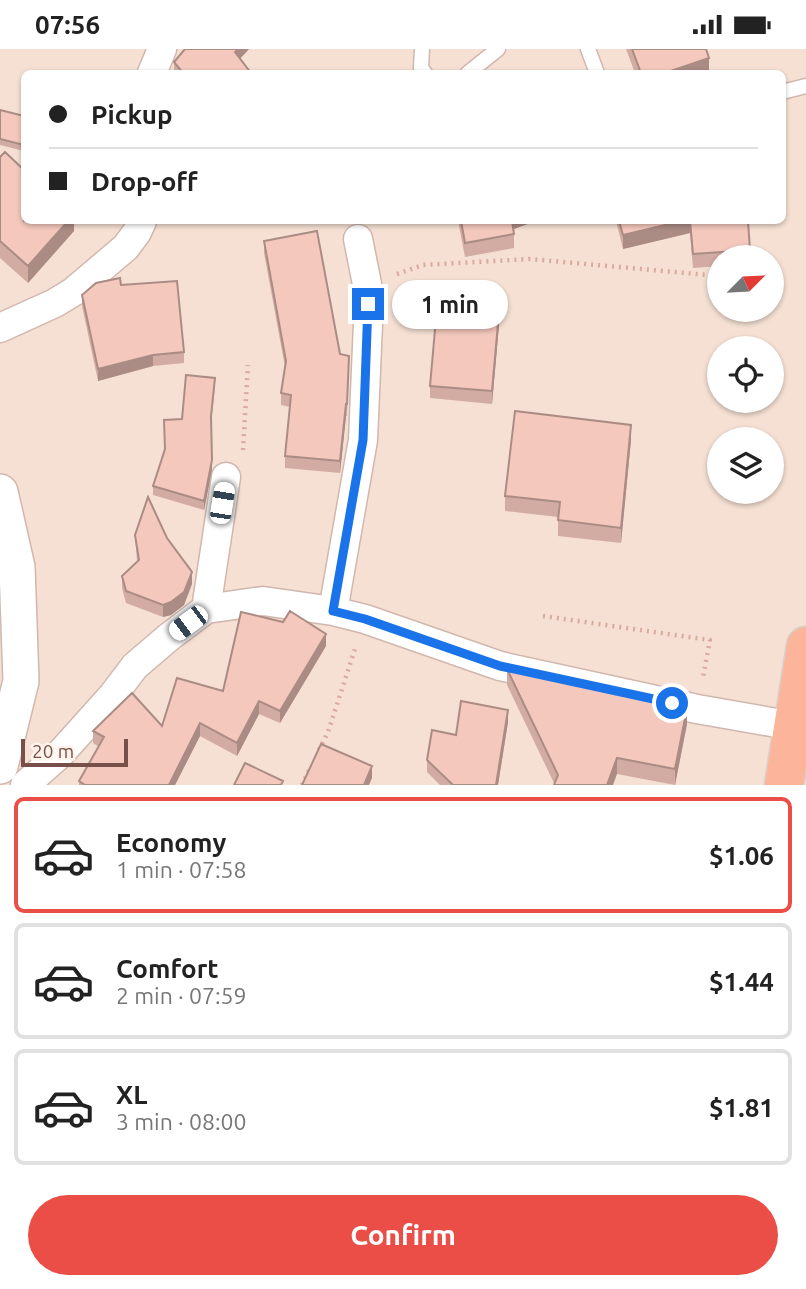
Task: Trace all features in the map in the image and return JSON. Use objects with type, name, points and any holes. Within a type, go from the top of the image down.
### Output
[{"type":"highway","points":[[783,785],[806,646]]},
{"type":"street","points":[[153,70],[162,49]]},
{"type":"street","points":[[0,328],[73,292],[126,247],[141,224]]},
{"type":"street","points":[[333,611],[363,440],[368,284],[358,239]]},
{"type":"street","points":[[206,609],[226,477]]},
{"type":"street","points":[[0,492],[17,567],[21,681],[0,766]]},
{"type":"street","points":[[25,785],[60,754],[135,666],[169,637],[206,609],[263,601],[333,611],[365,619],[500,666],[697,709],[794,726]]},
{"type":"lane","points":[[422,49],[423,70]]},
{"type":"lane","points":[[472,70],[498,49]]},
{"type":"lane","points":[[588,49],[596,70]]},
{"type":"lane","points":[[786,91],[806,86]]},
{"type":"path","points":[[368,284],[423,265],[530,259],[707,275]]},
{"type":"path","points":[[226,477],[243,454],[248,365]]},
{"type":"path","points":[[543,616],[710,640],[697,709]]},
{"type":"path","points":[[318,753],[328,732],[365,619]]},
{"type":"path","points":[[302,785],[312,764]]},
{"type":"shaded area","points":[[0,49],[806,49],[806,785],[0,785]]},
{"type":"building","points":[[185,49],[238,49],[235,52],[249,70],[181,70],[174,62]]},
{"type":"building","points":[[632,49],[706,49],[709,58],[674,70],[640,70]]},
{"type":"building","points":[[0,110],[21,115],[21,144],[0,139]]},
{"type":"building","points":[[5,152],[21,167],[21,224],[65,224],[28,266],[0,241],[0,157]]},
{"type":"building","points":[[462,224],[512,224],[514,234],[465,243]]},
{"type":"building","points":[[620,224],[669,224],[623,235]]},
{"type":"building","points":[[690,224],[748,224],[750,245],[707,245],[707,253],[693,254]]},
{"type":"building","points":[[317,231],[340,354],[349,356],[347,404],[340,461],[285,456],[291,395],[281,393],[286,361],[264,241]]},
{"type":"building","points":[[120,278],[121,285],[177,281],[184,352],[153,355],[98,369],[82,295],[96,283]]},
{"type":"building","points":[[437,307],[499,312],[492,391],[430,386]]},
{"type":"building","points":[[186,375],[215,378],[211,416],[212,460],[204,501],[153,486],[165,449],[164,420],[182,419]]},
{"type":"building","points":[[515,411],[631,425],[621,528],[558,520],[560,502],[505,496]]},
{"type":"building","points":[[148,497],[167,538],[192,572],[184,592],[163,605],[126,591],[122,576],[139,560],[135,535]]},
{"type":"building","points":[[290,611],[326,634],[280,711],[259,701],[237,743],[200,723],[169,785],[85,785],[79,781],[104,737],[93,731],[132,693],[162,726],[177,678],[223,691],[241,612],[283,622]]},
{"type":"building","points":[[507,669],[687,708],[675,769],[617,758],[607,785],[554,785],[558,775]]},
{"type":"building","points":[[461,701],[508,710],[496,785],[453,785],[427,760],[432,730],[456,735]]},
{"type":"building","points":[[321,744],[372,766],[364,785],[302,785]]},
{"type":"building","points":[[245,763],[283,781],[281,785],[234,785]]},
{"type":"route","points":[[368,304],[363,440],[333,611],[365,619],[500,666],[672,703]]}]
